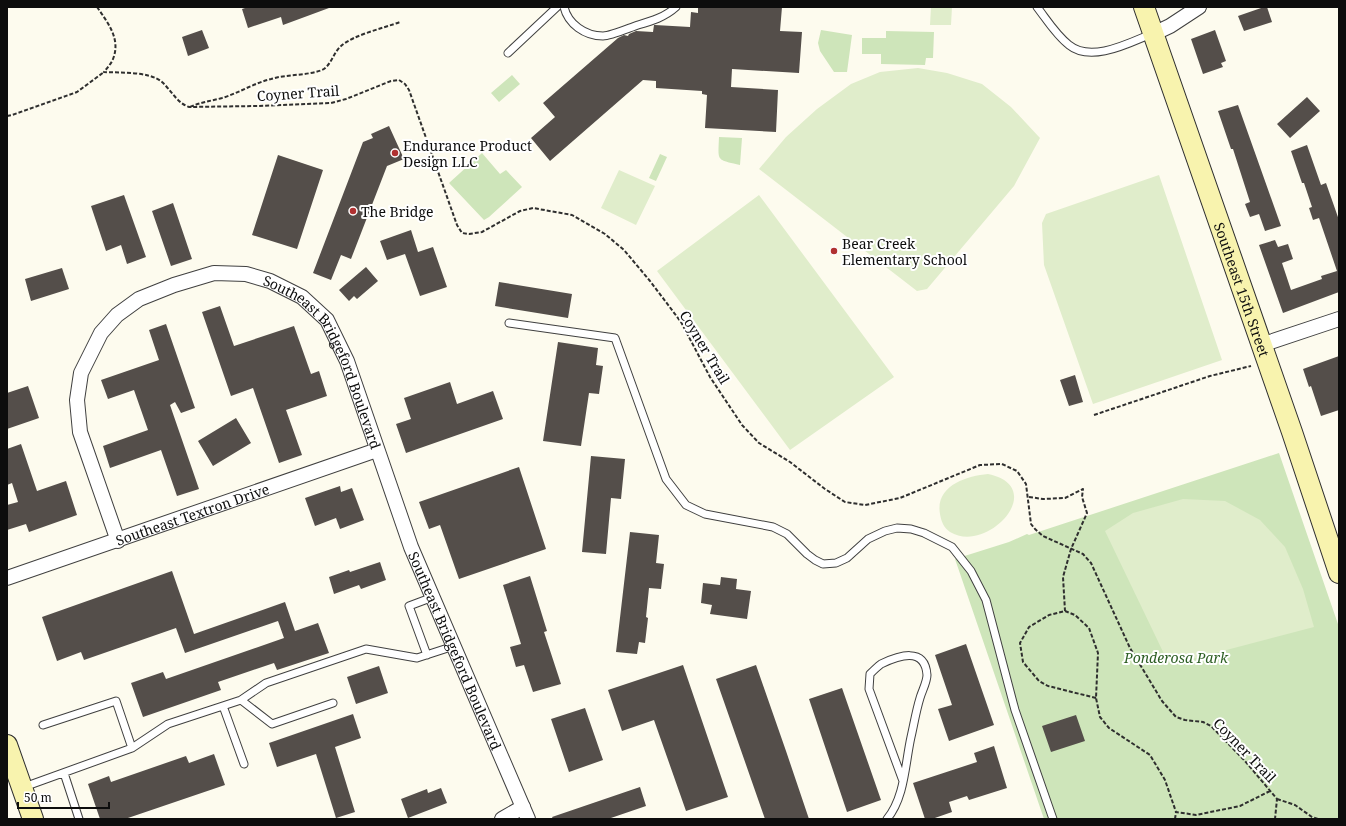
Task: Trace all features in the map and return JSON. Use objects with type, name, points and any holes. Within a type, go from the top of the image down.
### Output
[{"type":"main road","name":"Southeast 15th Street","points":[[1144,7],[1339,573]]},
{"type":"main road","points":[[7,745],[33,819]]},
{"type":"street","points":[[1153,34],[1170,26],[1199,7]]},
{"type":"street","name":"Southeast Bridgeford Boulevard","points":[[118,541],[80,432],[77,400],[81,373],[101,333],[117,315],[139,299],[174,285],[214,274],[246,274],[270,281],[302,297],[327,320],[347,361],[411,546],[526,813]]},
{"type":"street","points":[[1261,344],[1339,318]]},
{"type":"street","name":"Southeast Textron Drive","points":[[7,578],[118,541],[377,450]]},
{"type":"street","points":[[502,819],[526,813]]},
{"type":"lane","points":[[508,53],[557,7]]},
{"type":"lane","points":[[564,7],[571,22],[580,30],[592,35],[604,36],[661,18],[676,7]]},
{"type":"lane","points":[[1037,7],[1069,46],[1082,52],[1101,52],[1153,34]]},
{"type":"lane","points":[[509,323],[615,338],[666,479],[686,505],[705,514],[773,527],[787,534],[807,554],[823,564],[836,563],[847,558],[868,539],[884,531],[897,528],[911,529],[924,533],[952,547],[971,571],[986,600],[1015,710],[1053,819]]},
{"type":"lane","points":[[427,655],[409,606],[433,598]]},
{"type":"lane","points":[[22,787],[132,748],[168,724],[242,700],[266,683],[366,649],[418,658],[454,646]]},
{"type":"lane","points":[[887,819],[894,810],[903,781],[908,749],[919,700],[927,675],[923,663],[916,656],[908,655],[881,665],[870,674],[869,689],[903,781]]},
{"type":"lane","points":[[43,725],[116,700],[132,748]]},
{"type":"lane","points":[[242,700],[272,724],[333,703]]},
{"type":"lane","points":[[223,706],[244,764]]},
{"type":"lane","points":[[64,772],[80,819]]},
{"type":"path","points":[[7,116],[12,116],[77,92],[104,72],[112,60],[116,46],[112,29],[97,7]]},
{"type":"path","points":[[104,72],[133,73],[156,77],[169,89],[182,105],[189,107],[202,102],[222,98],[270,79],[324,69],[341,46],[358,37],[400,22]]},
{"type":"path","name":"Coyner Trail","points":[[189,107],[244,107],[331,103],[346,99],[391,81],[399,80],[405,84],[409,90],[457,225],[462,233],[469,234],[482,232],[520,210],[533,208],[572,215],[605,234],[624,250],[681,322],[710,377],[742,425],[759,443],[790,462],[825,489],[845,502],[865,505],[900,498],[980,465],[1002,464],[1017,470],[1026,484],[1031,524],[1043,536],[1083,554],[1091,563],[1130,648],[1162,701],[1176,717],[1185,720],[1202,722],[1211,726],[1246,761],[1277,799],[1275,819]]},
{"type":"path","points":[[1094,415],[1210,376],[1251,366]]},
{"type":"path","points":[[1028,497],[1043,499],[1065,498],[1083,489],[1082,497],[1088,513],[1071,549],[1063,577],[1065,611]]},
{"type":"path","points":[[1096,698],[1048,686],[1039,681],[1023,662],[1020,643],[1029,627],[1049,615],[1065,611],[1075,615],[1089,628],[1098,654],[1096,698],[1100,717],[1109,728],[1150,755],[1165,780],[1176,812],[1175,819]]},
{"type":"path","points":[[1176,812],[1196,815],[1240,806],[1270,791]]},
{"type":"path","points":[[1277,799],[1295,805],[1312,817],[1318,819]]},
{"type":"green space","points":[[931,7],[952,7],[951,25],[930,25]]},
{"type":"green space","points":[[821,30],[852,35],[847,72],[834,72],[820,51],[818,43]]},
{"type":"green space","points":[[886,31],[934,32],[933,58],[926,58],[925,65],[881,64],[881,54],[862,54],[862,38],[886,38]]},
{"type":"green space","points":[[918,68],[947,73],[982,84],[1011,107],[1040,138],[1014,186],[927,289],[917,291],[759,169],[786,137],[817,109],[851,84],[880,72]]},
{"type":"green space","points":[[512,75],[520,84],[499,102],[491,93]]},
{"type":"green space","points":[[719,137],[742,138],[740,165],[726,162],[720,158],[718,151]]},
{"type":"green space","points":[[482,153],[500,174],[506,170],[522,187],[484,220],[449,183]]},
{"type":"green space","points":[[660,154],[667,157],[656,181],[649,178]]},
{"type":"green space","points":[[619,170],[655,186],[636,225],[601,208]]},
{"type":"green space","points":[[1159,175],[1222,360],[1093,404],[1044,265],[1042,223],[1046,214]]},
{"type":"green space","points":[[759,195],[894,377],[790,450],[657,271]]},
{"type":"green space","name":"Ponderosa Park","points":[[1279,453],[1339,627],[1339,819],[1044,819],[955,559],[1009,542],[1027,534],[1029,535]]},
{"type":"green space","points":[[988,474],[1006,481],[1013,492],[1013,504],[1006,516],[995,527],[980,534],[965,537],[950,532],[944,526],[940,517],[940,504],[942,496],[954,484],[962,480]]},
{"type":"green space","points":[[1183,499],[1225,501],[1260,520],[1285,547],[1303,589],[1314,627],[1177,663],[1166,658],[1105,531],[1133,513]]},
{"type":"building","points":[[248,7],[329,8],[283,25],[281,17],[248,28],[242,9]]},
{"type":"building","points":[[698,7],[782,7],[780,31],[802,32],[799,73],[732,69],[731,87],[778,90],[776,132],[705,128],[707,95],[702,94],[702,91],[656,88],[656,81],[643,80],[550,161],[531,138],[555,117],[543,103],[618,38],[624,35],[628,36],[636,31],[653,32],[654,25],[690,27],[691,12],[698,13]]},
{"type":"building","points":[[1267,7],[1272,22],[1244,31],[1238,16]]},
{"type":"building","points":[[202,30],[209,48],[188,56],[182,37]]},
{"type":"building","points":[[1215,30],[1226,61],[1221,63],[1223,67],[1203,74],[1191,39]]},
{"type":"building","points":[[1307,97],[1320,111],[1290,138],[1277,124]]},
{"type":"building","points":[[1238,105],[1281,226],[1265,231],[1259,214],[1250,217],[1245,204],[1250,202],[1233,149],[1231,149],[1218,111]]},
{"type":"building","name":"The Bridge","points":[[389,126],[404,159],[387,166],[351,259],[341,255],[331,280],[313,273],[363,142],[373,138],[371,134]]},
{"type":"building","points":[[1307,145],[1321,185],[1326,183],[1339,220],[1339,292],[1283,313],[1259,245],[1275,240],[1278,247],[1288,244],[1293,259],[1282,263],[1291,290],[1322,279],[1321,276],[1337,271],[1319,218],[1313,220],[1309,208],[1312,207],[1291,151]]},
{"type":"building","points":[[278,155],[323,170],[297,249],[252,235]]},
{"type":"building","points":[[124,195],[146,257],[127,264],[121,245],[106,251],[91,206]]},
{"type":"building","points":[[173,203],[192,259],[171,266],[152,211]]},
{"type":"building","points":[[411,230],[418,252],[433,247],[447,287],[420,296],[405,254],[387,260],[380,241]]},
{"type":"building","points":[[366,267],[378,281],[357,299],[354,296],[349,301],[339,290]]},
{"type":"building","points":[[62,268],[69,289],[31,301],[25,279]]},
{"type":"building","points":[[499,282],[572,294],[568,318],[495,306]]},
{"type":"building","points":[[220,306],[234,346],[294,326],[311,374],[319,371],[327,396],[286,410],[302,455],[279,463],[253,388],[231,396],[202,312]]},
{"type":"building","points":[[166,324],[195,408],[181,413],[175,402],[170,405],[199,489],[177,496],[161,450],[110,468],[103,446],[148,430],[134,390],[108,399],[101,380],[159,360],[149,330]]},
{"type":"building","points":[[558,342],[598,348],[596,365],[603,366],[599,394],[589,393],[581,446],[543,441]]},
{"type":"building","points":[[1339,356],[1339,410],[1321,416],[1311,386],[1309,387],[1303,369]]},
{"type":"building","points":[[1075,375],[1083,402],[1069,406],[1060,380]]},
{"type":"building","points":[[450,382],[457,404],[493,391],[503,419],[406,453],[396,424],[411,419],[404,398]]},
{"type":"building","points":[[28,386],[39,418],[7,429],[7,393]]},
{"type":"building","points":[[236,418],[251,443],[213,466],[198,441]]},
{"type":"building","points":[[21,444],[37,491],[66,481],[77,515],[29,532],[26,524],[7,530],[7,505],[18,502],[12,483],[7,485],[7,449]]},
{"type":"building","points":[[591,456],[625,459],[621,499],[611,498],[606,554],[582,552]]},
{"type":"building","points":[[519,467],[546,549],[459,579],[440,525],[429,529],[419,502]]},
{"type":"building","points":[[340,486],[341,492],[352,488],[364,520],[340,529],[336,518],[315,526],[305,498]]},
{"type":"building","points":[[630,532],[659,535],[656,563],[664,564],[661,589],[649,588],[645,643],[639,642],[637,654],[616,652]]},
{"type":"building","points":[[380,562],[386,580],[361,589],[359,585],[334,594],[329,577]]},
{"type":"building","points":[[172,571],[194,634],[285,602],[295,631],[318,623],[329,653],[277,670],[274,663],[218,682],[221,690],[143,717],[131,683],[163,672],[166,679],[284,638],[278,621],[185,653],[176,628],[84,660],[81,652],[57,661],[42,617]]},
{"type":"building","points":[[530,576],[547,631],[544,632],[561,684],[533,692],[524,665],[516,667],[510,647],[521,644],[503,585]]},
{"type":"building","points":[[721,577],[737,579],[736,589],[751,591],[747,619],[710,614],[712,605],[701,603],[703,583],[720,585]]},
{"type":"building","points":[[966,644],[994,725],[949,741],[938,709],[952,705],[935,655]]},
{"type":"building","points":[[683,665],[728,797],[686,811],[654,720],[622,731],[608,690]]},
{"type":"building","points":[[756,665],[809,819],[765,819],[716,679]]},
{"type":"building","points":[[379,666],[388,693],[356,704],[347,677]]},
{"type":"building","points":[[842,688],[881,800],[847,812],[809,699]]},
{"type":"building","points":[[585,708],[603,760],[569,772],[551,719]]},
{"type":"building","points":[[353,714],[361,738],[335,747],[355,812],[336,818],[316,754],[277,767],[269,743]]},
{"type":"building","points":[[1076,715],[1085,741],[1051,752],[1042,726]]},
{"type":"building","points":[[994,746],[1007,788],[969,800],[967,796],[949,802],[952,812],[932,819],[925,819],[913,783],[977,762],[974,753]]},
{"type":"building","points":[[214,754],[225,785],[125,819],[100,819],[88,784],[109,776],[111,782],[186,756],[189,763]]},
{"type":"building","points":[[640,787],[646,806],[608,819],[553,819],[552,817]]},
{"type":"building","points":[[441,788],[447,803],[408,818],[401,799],[427,789],[428,793]]},
{"type":"place","name":"Endurance Product Design LLC","points":[[395,153]]},
{"type":"place","name":"The Bridge","points":[[353,211]]},
{"type":"place","name":"Bear Creek Elementary School","points":[[834,251]]}]
